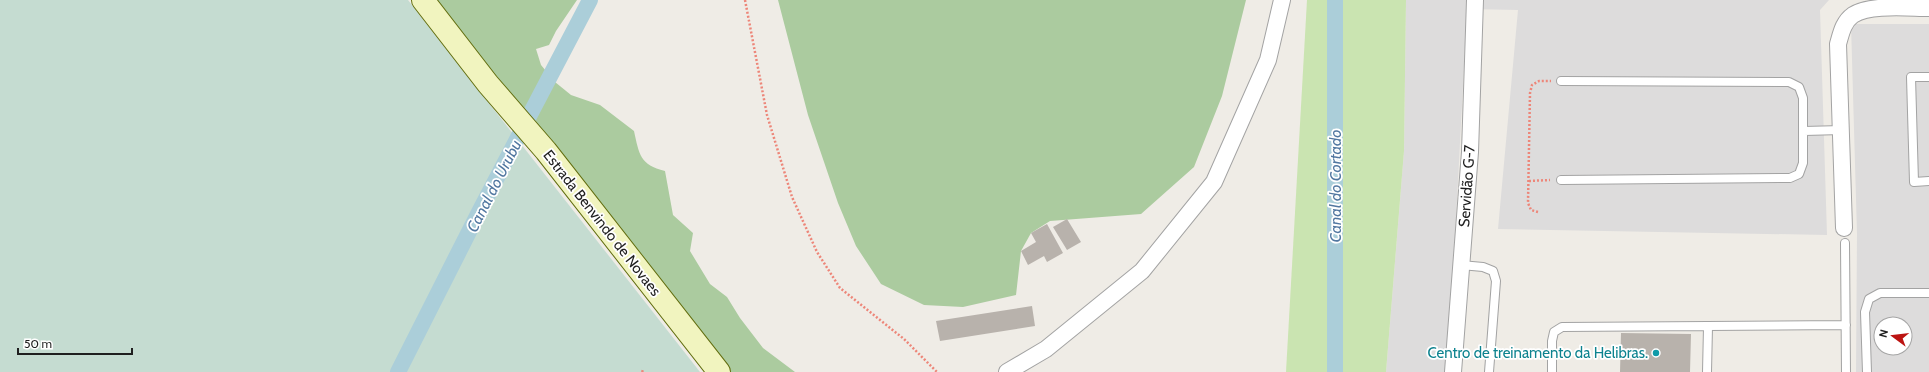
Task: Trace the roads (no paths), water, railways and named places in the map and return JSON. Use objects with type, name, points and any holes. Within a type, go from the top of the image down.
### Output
[{"type":"street","name":"Estrada Benvindo de Novaes","points":[[423,0],[488,84],[546,151],[719,372]]},
{"type":"street","points":[[1007,372],[1046,348],[1142,271],[1214,182],[1268,60],[1282,0]]},
{"type":"street","name":"Servidão G-7","points":[[1453,372],[1470,152],[1475,0]]},
{"type":"street","points":[[1844,236],[1842,130],[1838,44],[1842,28],[1852,15],[1868,9],[1929,8]]},
{"type":"lane","points":[[1929,77],[1911,77],[1914,182],[1929,181]]},
{"type":"lane","points":[[1561,81],[1788,82],[1799,87],[1803,98],[1804,131],[1803,163],[1799,174],[1790,178],[1561,180]]},
{"type":"lane","points":[[1804,131],[1842,130]]},
{"type":"lane","points":[[1844,236],[1846,372]]},
{"type":"lane","points":[[1461,265],[1493,271],[1496,281],[1489,372]]},
{"type":"lane","points":[[1867,372],[1865,312],[1869,299],[1880,293],[1929,293]]},
{"type":"lane","points":[[1552,372],[1552,341],[1554,332],[1562,327],[1846,325]]},
{"type":"lane","points":[[1707,372],[1708,327]]},
{"type":"waterway","name":"Canal do Urubu","points":[[398,372],[479,212],[590,0]]},
{"type":"waterway","name":"Canal do Cortado","points":[[1335,0],[1335,372]]},
{"type":"place","name":"Centro de treinamento da Helibras.","points":[[1656,353]]}]
